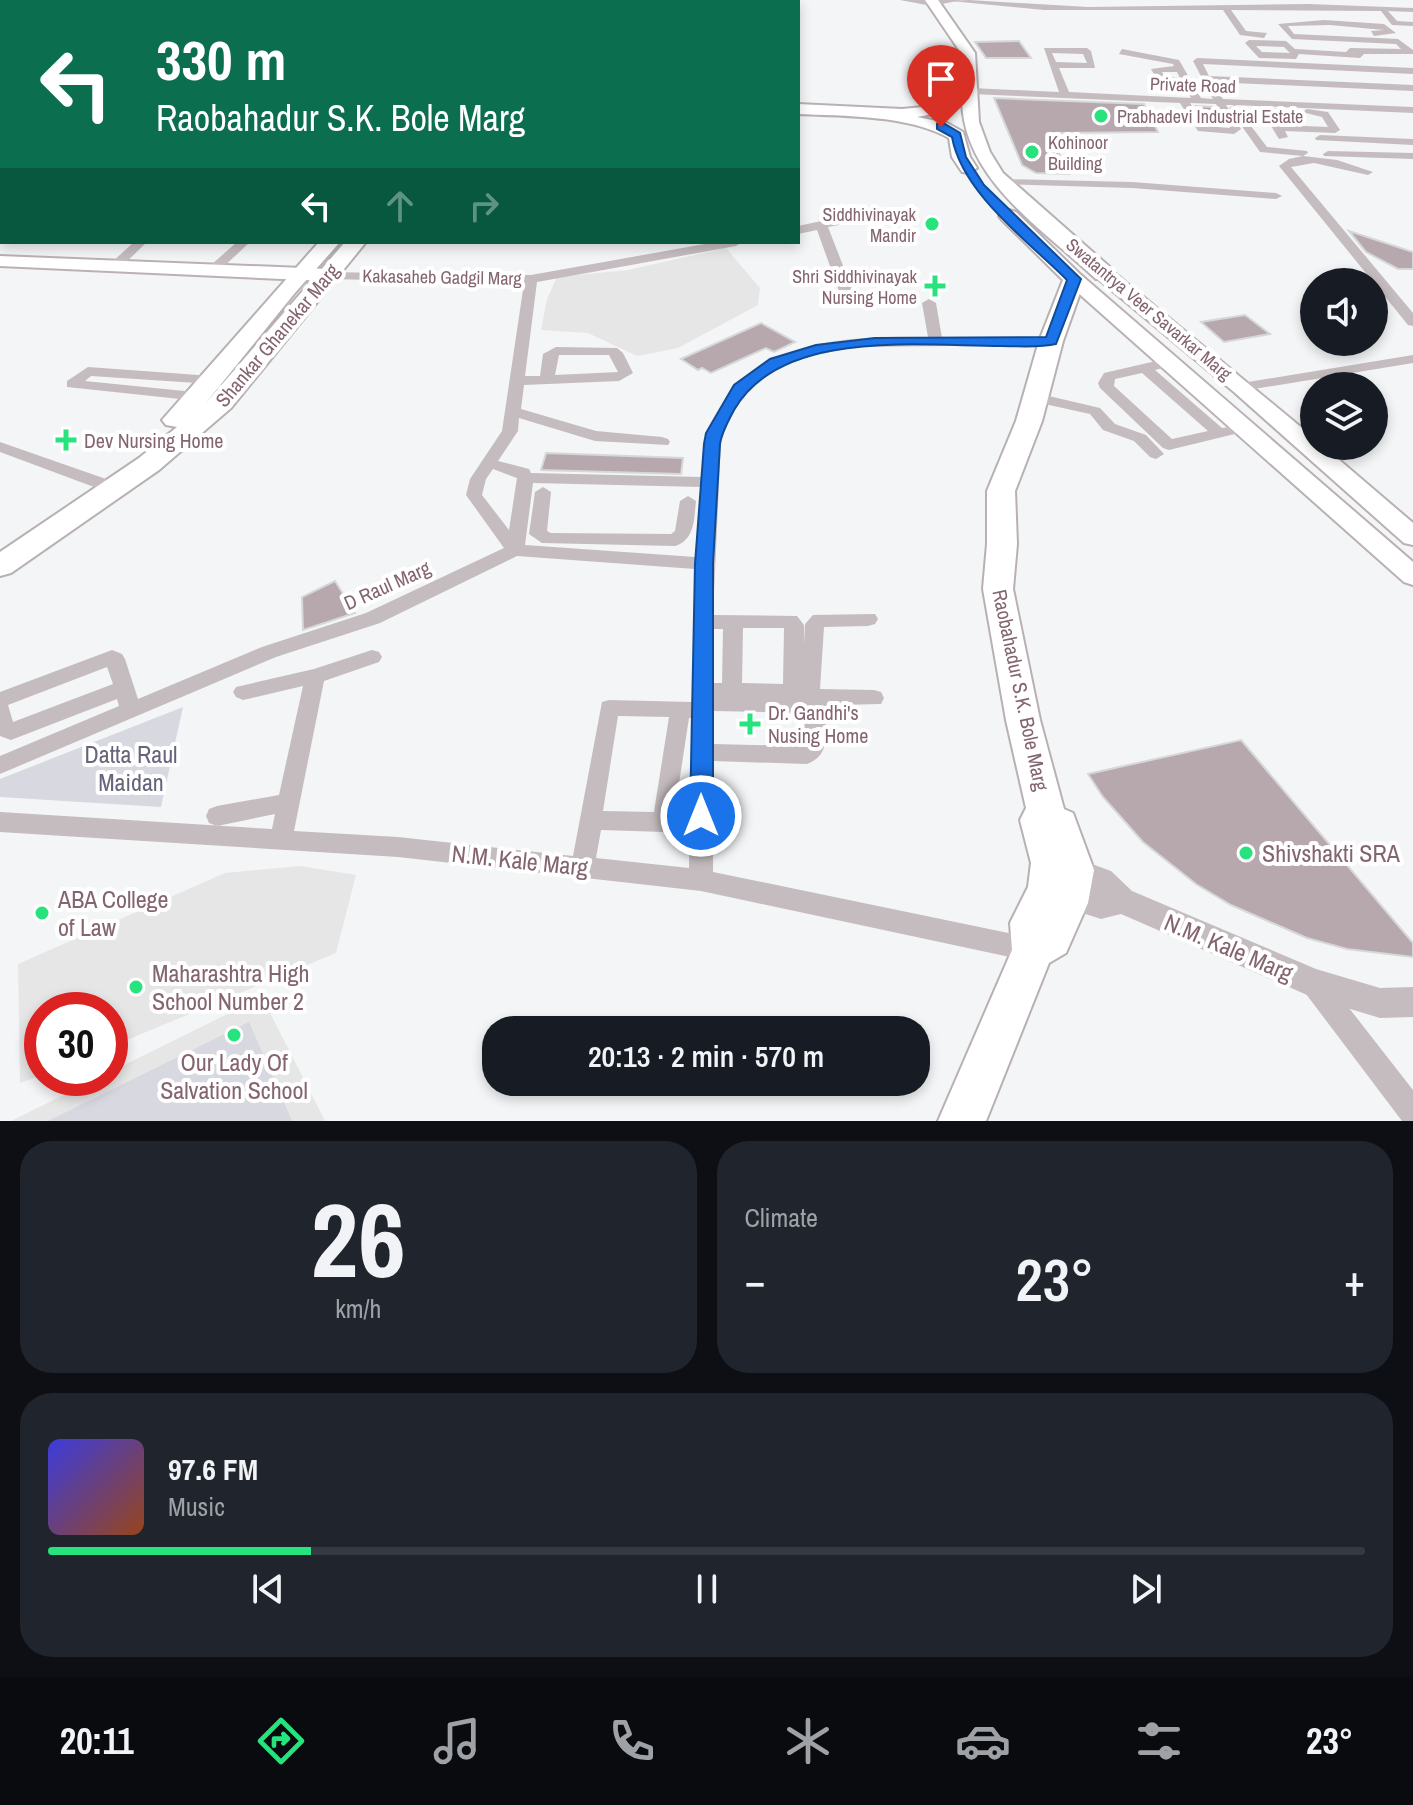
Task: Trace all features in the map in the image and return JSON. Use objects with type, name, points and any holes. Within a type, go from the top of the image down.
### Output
[{"type":"main road","name":"Swatantrya Veer Savarkar Marg","points":[[932,2],[968,53],[971,122],[981,152],[1001,182],[1104,274],[1242,387],[1413,537]]},
{"type":"main road","points":[[800,109],[902,114],[927,111],[971,91]]},
{"type":"main road","name":"Swatantrya Veer Savarkar Marg","points":[[865,112],[941,127],[957,136],[961,157],[980,187],[1074,279],[1169,362],[1230,430],[1413,576]]},
{"type":"main road","points":[[0,549],[100,483],[188,409],[328,244]]},
{"type":"main road","name":"Shankar Ghanekar Marg","points":[[0,566],[149,464],[222,403],[354,244]]},
{"type":"main road","name":"Kakasaheb Gadgil Marg","points":[[0,261],[327,275]]},
{"type":"main road","points":[[1074,279],[1104,274]]},
{"type":"main road","name":"Raobahadur S.K. Bole Marg","points":[[1061,880],[1058,819],[1046,812],[1023,720],[998,589],[1002,544],[1001,491],[1036,398],[1051,341],[1074,279]]},
{"type":"main road","points":[[962,1121],[1033,950],[1051,939],[1061,880]]},
{"type":"street","points":[[905,0],[1114,4],[1232,17],[1266,15],[1284,35],[1244,34],[1232,17]]},
{"type":"street","points":[[1232,17],[1307,3],[1409,15]]},
{"type":"street","points":[[1307,3],[1356,53],[1372,64],[1413,69]]},
{"type":"street","points":[[1326,22],[1384,26],[1392,34],[1339,31],[1326,22],[1320,10],[1373,12],[1384,21],[1381,22],[1326,22],[1282,24],[1292,36],[1343,40]]},
{"type":"street","points":[[1356,53],[1410,52],[1399,42],[1289,40],[1295,51],[1413,57]]},
{"type":"street","points":[[1054,68],[1091,67],[1093,65],[1086,51],[1048,49],[1054,68],[1064,92],[1105,91],[1101,78],[1054,68]]},
{"type":"street","points":[[1122,52],[1172,60],[1195,97]]},
{"type":"street","points":[[1413,69],[1197,61],[1213,90],[1264,150],[1413,156]]},
{"type":"street","points":[[1213,90],[1275,92],[1256,63]]},
{"type":"street","points":[[1311,66],[1327,84]]},
{"type":"street","points":[[1180,69],[1156,69],[1161,79],[1187,81]]},
{"type":"street","points":[[1383,70],[1413,106]]},
{"type":"street","points":[[1206,79],[1413,88]]},
{"type":"street","name":"Private Road","points":[[971,91],[1180,96],[1225,102],[1395,113],[1413,106]]},
{"type":"street","points":[[1180,96],[1202,129],[1235,130],[1225,102]]},
{"type":"street","points":[[1253,136],[1335,130],[1323,113],[1268,110],[1281,132]]},
{"type":"street","points":[[1413,117],[1395,113],[1375,121],[1386,134],[1413,139]]},
{"type":"street","points":[[1281,132],[1413,139]]},
{"type":"street","points":[[1368,172],[1341,163],[1321,161],[1290,162],[1284,166],[1413,322]]},
{"type":"street","points":[[1001,182],[1132,185],[1276,196]]},
{"type":"street","points":[[800,230],[840,221]]},
{"type":"street","points":[[821,225],[847,294]]},
{"type":"street","points":[[115,266],[139,244]]},
{"type":"street","points":[[215,268],[242,244]]},
{"type":"street","name":"Kakasaheb Gadgil Marg","points":[[327,275],[531,279],[725,244]]},
{"type":"street","points":[[515,550],[474,495],[478,479],[510,431],[531,279]]},
{"type":"street","points":[[929,303],[935,336]]},
{"type":"street","points":[[590,820],[664,822],[696,703],[714,433],[728,405],[746,382],[775,362],[816,349],[984,330]]},
{"type":"street","points":[[935,336],[1051,341]]},
{"type":"street","points":[[518,381],[547,380],[619,377],[626,373],[612,351],[556,351],[550,354],[547,380]]},
{"type":"street","points":[[1242,387],[1413,359]]},
{"type":"street","points":[[1159,449],[1105,383],[1109,376],[1169,362]]},
{"type":"street","points":[[1145,368],[1230,430]]},
{"type":"street","points":[[88,371],[206,388],[72,384],[88,371]]},
{"type":"street","points":[[1036,398],[1095,411],[1109,427],[1140,438],[1159,449],[1230,430]]},
{"type":"street","points":[[514,412],[595,436],[662,442]]},
{"type":"street","points":[[0,447],[100,483]]},
{"type":"street","points":[[489,463],[523,473],[515,550]]},
{"type":"street","points":[[524,485],[709,482]]},
{"type":"street","points":[[524,485],[544,492],[538,534],[566,547]]},
{"type":"street","points":[[605,549],[678,538],[683,533],[687,507],[707,514]]},
{"type":"street","points":[[518,527],[537,527]]},
{"type":"street","points":[[647,560],[651,541]]},
{"type":"street","points":[[515,550],[566,547],[605,549],[647,560],[704,564]]},
{"type":"street","name":"D Raul Marg","points":[[0,765],[269,652],[373,618],[515,550]]},
{"type":"street","points":[[696,703],[732,691],[792,691],[803,679],[817,622],[868,619]]},
{"type":"street","points":[[583,867],[609,708],[696,703],[815,705],[874,702],[812,696],[803,679],[793,623],[703,622]]},
{"type":"street","points":[[732,691],[733,628]]},
{"type":"street","points":[[0,700],[112,657],[131,710]]},
{"type":"street","points":[[243,692],[315,676],[372,657]]},
{"type":"street","points":[[281,840],[315,676]]},
{"type":"street","points":[[0,710],[7,732],[124,688]]},
{"type":"street","points":[[696,703],[702,752],[701,880]]},
{"type":"street","points":[[702,752],[807,755],[815,746],[815,705]]},
{"type":"street","points":[[64,711],[70,736]]},
{"type":"street","points":[[38,721],[43,747]]},
{"type":"street","points":[[217,816],[291,802]]},
{"type":"street","name":"N.M. Kale Marg","points":[[0,822],[398,847],[701,880],[1033,950]]},
{"type":"street","name":"N.M. Kale Marg","points":[[1061,880],[1101,906],[1122,900],[1314,983],[1380,1003],[1413,1002]]},
{"type":"street","points":[[1314,983],[1413,1113]]},
{"type":"shaded area","points":[[726,248],[760,288],[758,305],[678,348],[637,356],[588,333],[541,330],[547,299],[557,277],[628,270]]},
{"type":"shaded area","name":"Maharashtra High School Number 2","points":[[300,866],[356,875],[336,953],[128,1040],[128,992],[24,992],[24,1082],[20,1083],[18,964],[225,873]]},
{"type":"shaded area","name":"Our Lady Of Salvation School","points":[[262,997],[325,1121],[11,1121],[62,1096],[128,1096],[128,1063]]},
{"type":"green space","name":"Datta Raul Maidan","points":[[183,707],[161,807],[0,797],[0,779]]},
{"type":"green space","name":"Our Lady Of Salvation School","points":[[249,1022],[292,1121],[48,1121],[99,1096],[128,1096],[128,1082]]},
{"type":"building","points":[[1019,41],[1031,58],[986,58],[975,42]]},
{"type":"building","points":[[994,98],[1144,104],[1158,132],[1049,133],[1069,174],[1036,173],[1022,165]]},
{"type":"building","points":[[1196,106],[1214,107],[1225,125],[1207,123]]},
{"type":"building","points":[[1349,231],[1413,252],[1413,269],[1398,269],[1366,252]]},
{"type":"building","points":[[1245,315],[1270,334],[1224,342],[1201,322]]},
{"type":"building","points":[[761,323],[795,342],[774,352],[766,348],[711,373],[702,368],[698,370],[681,359]]},
{"type":"building","points":[[546,453],[683,458],[681,474],[541,470]]},
{"type":"building","points":[[335,581],[355,613],[303,630],[302,597]]},
{"type":"building","name":"Shivshakti SRA","points":[[1241,740],[1413,943],[1413,957],[1347,949],[1307,938],[1231,905],[1196,884],[1143,842],[1103,797],[1088,774]]},
{"type":"place","name":"Prabhadevi Industrial Estate","points":[[1101,116]]},
{"type":"place","name":"Kohinoor Building","points":[[1032,152]]},
{"type":"place","name":"Siddhivinayak Mandir","points":[[932,224]]},
{"type":"place","name":"Shri Siddhivinayak Nursing Home","points":[[935,286]]},
{"type":"place","name":"Dev Nursing Home","points":[[66,440]]},
{"type":"place","name":"Dr. Gandhi's Nusing Home","points":[[750,724]]},
{"type":"place","name":"Shivshakti SRA","points":[[1246,853]]},
{"type":"place","name":"ABA College of Law","points":[[42,913]]},
{"type":"place","name":"Maharashtra High School Number 2","points":[[136,987]]},
{"type":"place","name":"Our Lady Of Salvation School","points":[[234,1035]]},
{"type":"route","points":[[701,816],[704,564],[712,444],[714,433],[739,389],[775,362],[816,349],[875,342],[1051,341],[1074,279],[980,187],[961,157],[957,136],[941,127]]}]
